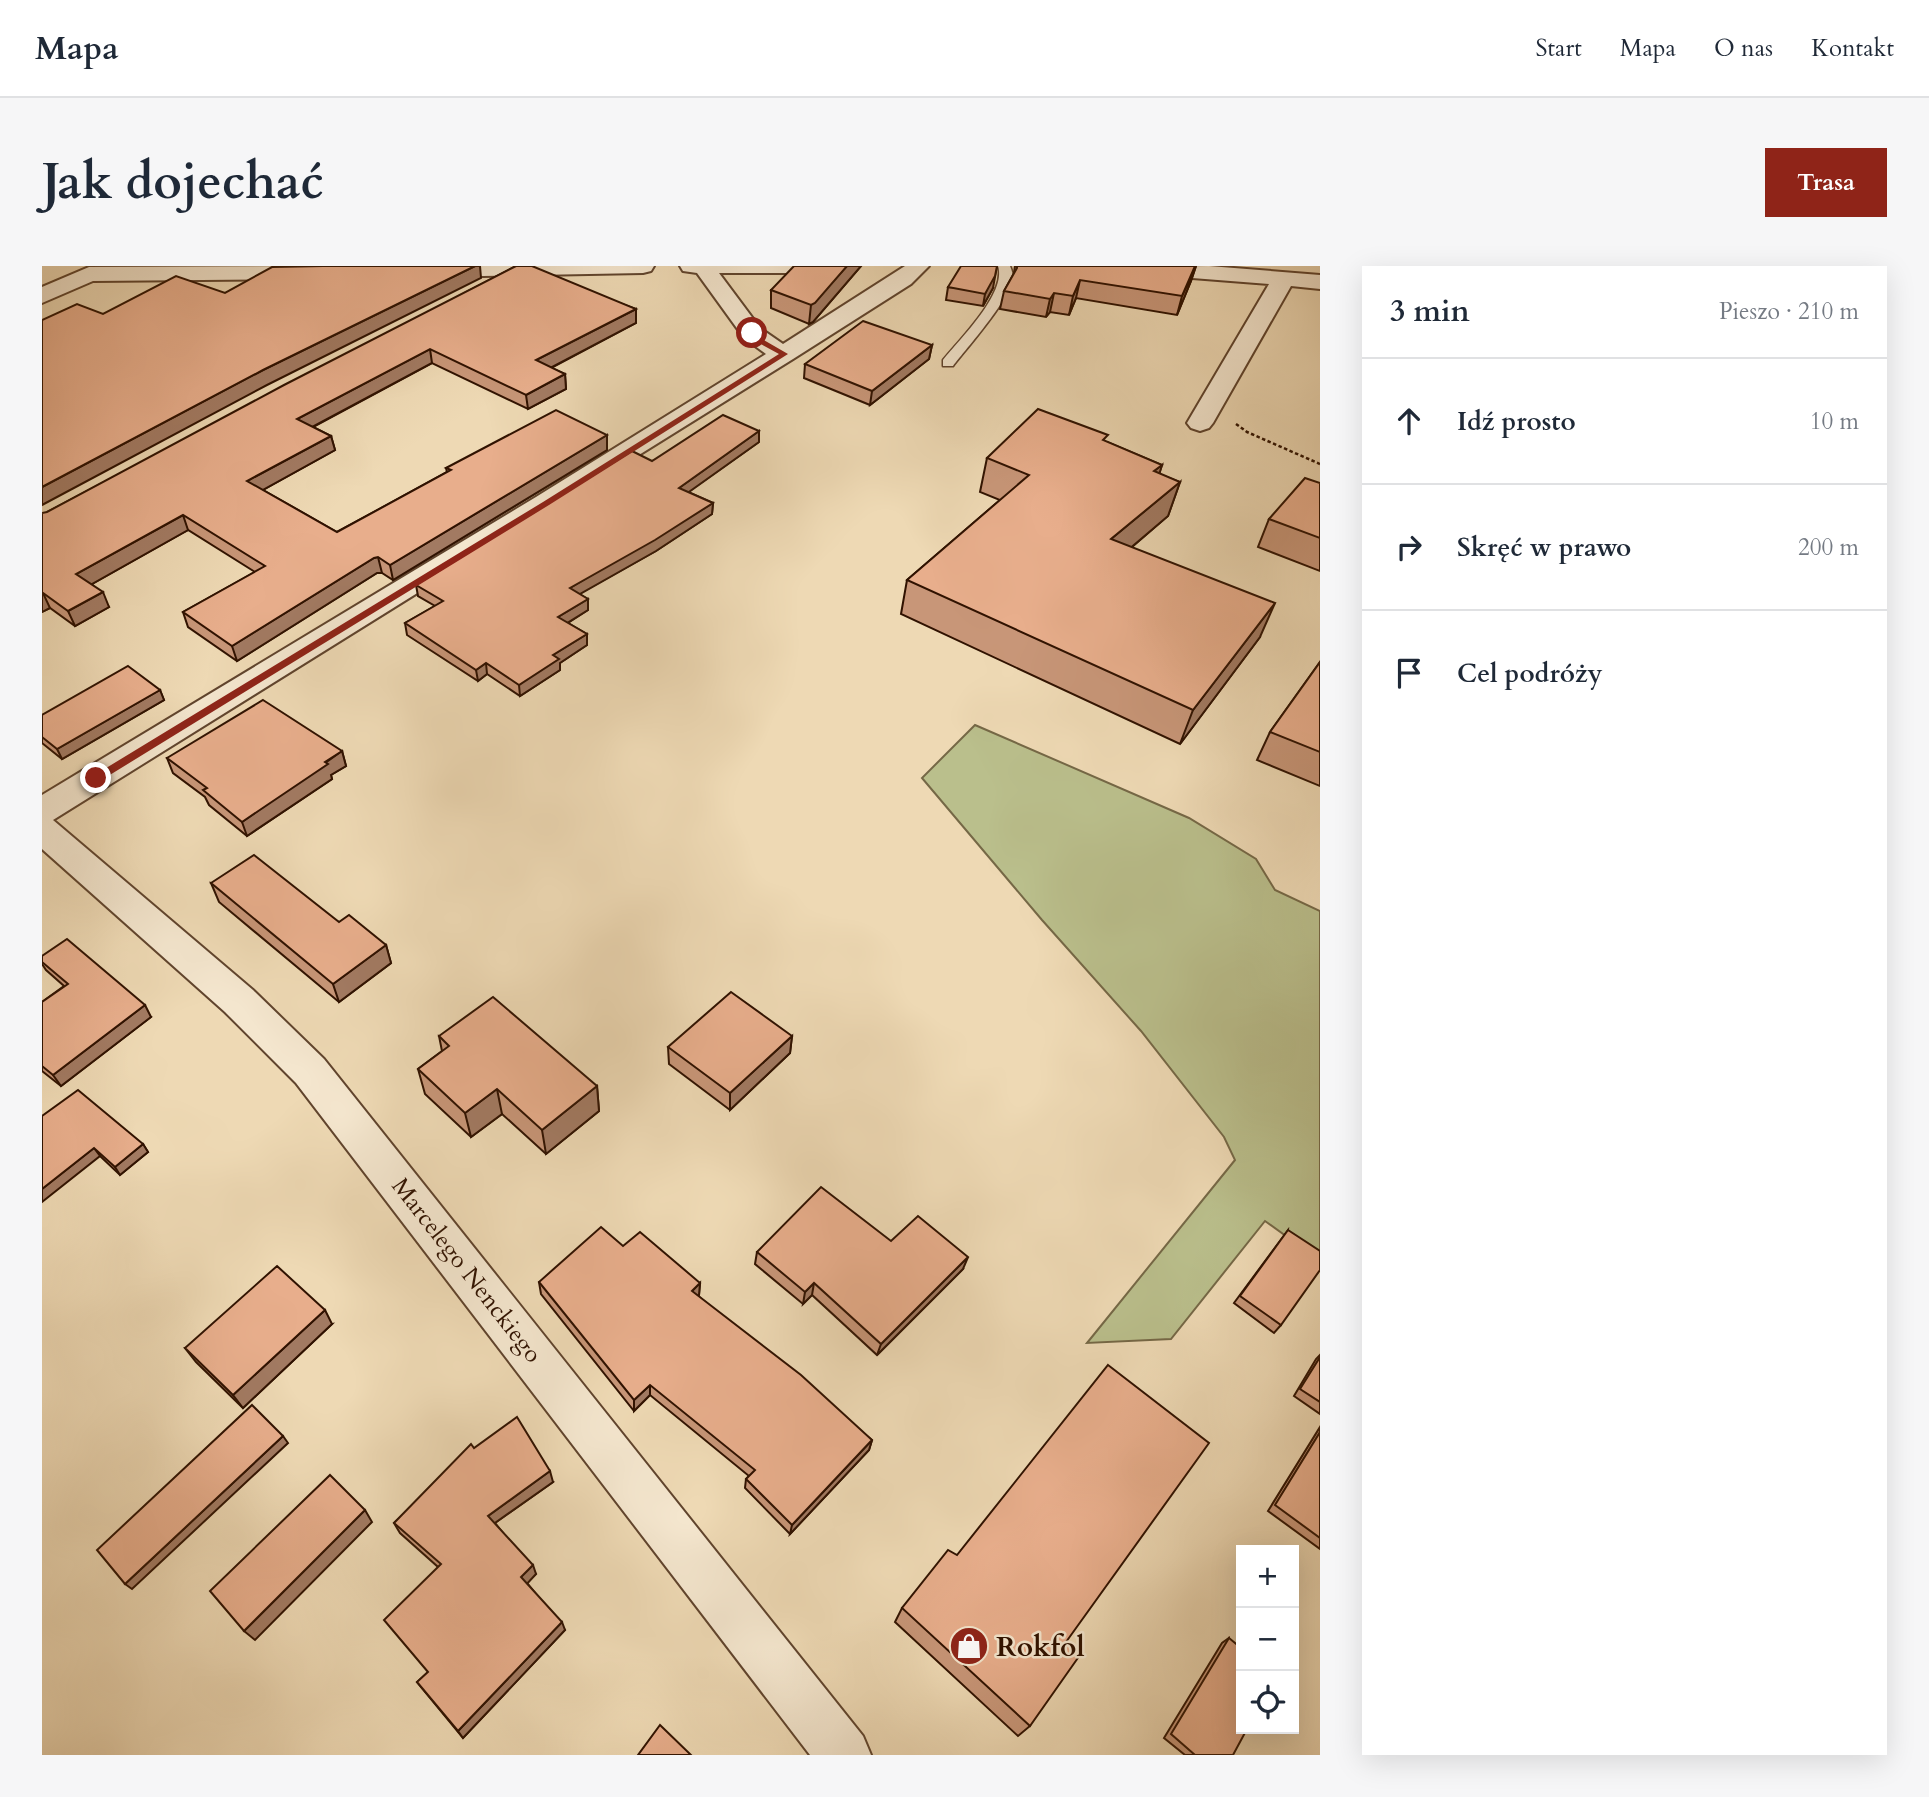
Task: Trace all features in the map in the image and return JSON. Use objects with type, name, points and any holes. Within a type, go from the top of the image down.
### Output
[{"type":"street","points":[[412,270],[643,266]]},
{"type":"street","points":[[699,266],[790,266]]},
{"type":"street","points":[[699,266],[752,333],[760,341],[784,354]]},
{"type":"street","points":[[42,811],[546,503],[903,279],[918,266]]},
{"type":"street","points":[[1121,267],[1320,282]]},
{"type":"street","points":[[470,294],[522,269]]},
{"type":"street","points":[[42,296],[89,274],[333,271]]},
{"type":"street","points":[[1205,415],[1284,278]]},
{"type":"street","name":"Marcelego Nenckiego","points":[[42,830],[239,1001],[310,1071],[844,1755]]},
{"type":"lane","points":[[948,363],[986,314],[1005,284],[1007,276],[1004,266]]},
{"type":"path","points":[[1205,415],[1320,464]]},
{"type":"green space","points":[[975,725],[1189,818],[1256,859],[1275,890],[1320,911],[1320,1249],[1315,1257],[1265,1221],[1171,1339],[1087,1343],[1235,1160],[1224,1137],[1141,1031],[1042,920],[922,778]]},
{"type":"building","points":[[475,266],[263,370],[42,487],[42,320],[77,304],[103,314],[176,276],[225,293],[272,267]]},
{"type":"building","points":[[516,266],[532,266],[636,309],[536,360],[565,374],[526,395],[430,349],[297,419],[331,436],[247,481],[337,532],[451,470],[446,468],[556,410],[607,435],[390,565],[378,557],[374,558],[232,646],[183,612],[265,566],[183,515],[76,574],[103,592],[68,611],[42,593],[42,513]]},
{"type":"building","points":[[794,266],[847,266],[811,305],[771,290]]},
{"type":"building","points":[[961,266],[997,266],[995,276],[985,294],[948,287]]},
{"type":"building","points":[[1017,266],[1195,266],[1182,296],[1080,280],[1073,296],[1054,293],[1050,299],[1004,291]]},
{"type":"building","points":[[863,321],[932,345],[872,391],[805,364]]},
{"type":"building","points":[[1038,409],[1108,435],[1103,440],[1162,465],[1154,471],[1180,482],[1111,539],[1275,603],[1193,710],[907,580],[1029,475],[987,458]]},
{"type":"building","points":[[723,415],[759,431],[679,488],[713,503],[655,540],[570,588],[588,599],[558,617],[587,634],[553,655],[559,659],[519,685],[486,663],[476,670],[405,623],[443,601],[416,585],[632,451],[652,461]]},
{"type":"building","points":[[1305,478],[1320,483],[1320,538],[1269,519]]},
{"type":"building","points":[[1320,662],[1320,752],[1270,732]]},
{"type":"building","points":[[128,666],[160,690],[57,749],[42,737],[42,715]]},
{"type":"building","points":[[263,700],[342,751],[325,762],[328,764],[242,822],[203,790],[207,788],[167,758]]},
{"type":"building","points":[[254,855],[339,922],[349,915],[386,945],[333,984],[211,883]]},
{"type":"building","points":[[67,939],[145,1005],[53,1075],[42,1066],[42,1002],[68,984],[42,962],[42,956]]},
{"type":"building","points":[[731,992],[792,1036],[730,1093],[668,1047]]},
{"type":"building","points":[[493,997],[597,1086],[542,1130],[497,1089],[465,1113],[418,1069],[449,1046],[439,1036]]},
{"type":"building","points":[[78,1090],[143,1144],[115,1167],[94,1148],[42,1189],[42,1116]]},
{"type":"building","points":[[821,1187],[891,1241],[918,1216],[968,1257],[881,1344],[814,1283],[805,1292],[757,1252]]},
{"type":"building","points":[[601,1227],[623,1246],[640,1232],[700,1283],[692,1291],[801,1375],[872,1440],[792,1525],[746,1479],[755,1470],[650,1385],[634,1400],[539,1282]]},
{"type":"building","points":[[1288,1230],[1320,1251],[1320,1270],[1281,1325],[1240,1296]]},
{"type":"building","points":[[277,1266],[325,1310],[233,1395],[185,1348]]},
{"type":"building","points":[[1320,1357],[1320,1402],[1300,1389]]},
{"type":"building","points":[[1108,1365],[1209,1443],[1066,1642],[1080,1655],[1030,1726],[902,1608],[948,1550],[957,1555]]},
{"type":"building","points":[[252,1405],[283,1436],[125,1584],[97,1550]]},
{"type":"building","points":[[517,1417],[550,1471],[488,1516],[533,1565],[521,1577],[562,1622],[458,1731],[417,1682],[428,1672],[384,1620],[441,1564],[394,1523],[471,1444],[474,1448]]},
{"type":"building","points":[[1320,1432],[1320,1538],[1275,1505]]},
{"type":"building","points":[[330,1475],[365,1510],[244,1631],[210,1591]]},
{"type":"building","points":[[1229,1638],[1236,1644],[1236,1734],[1244,1734],[1233,1755],[1195,1755],[1171,1734]]},
{"type":"building","points":[[660,1725],[691,1755],[638,1755]]},
{"type":"place","name":"Rokfol","points":[[969,1646]]},
{"type":"route","points":[[96,778],[784,354],[760,341],[752,333]]}]
